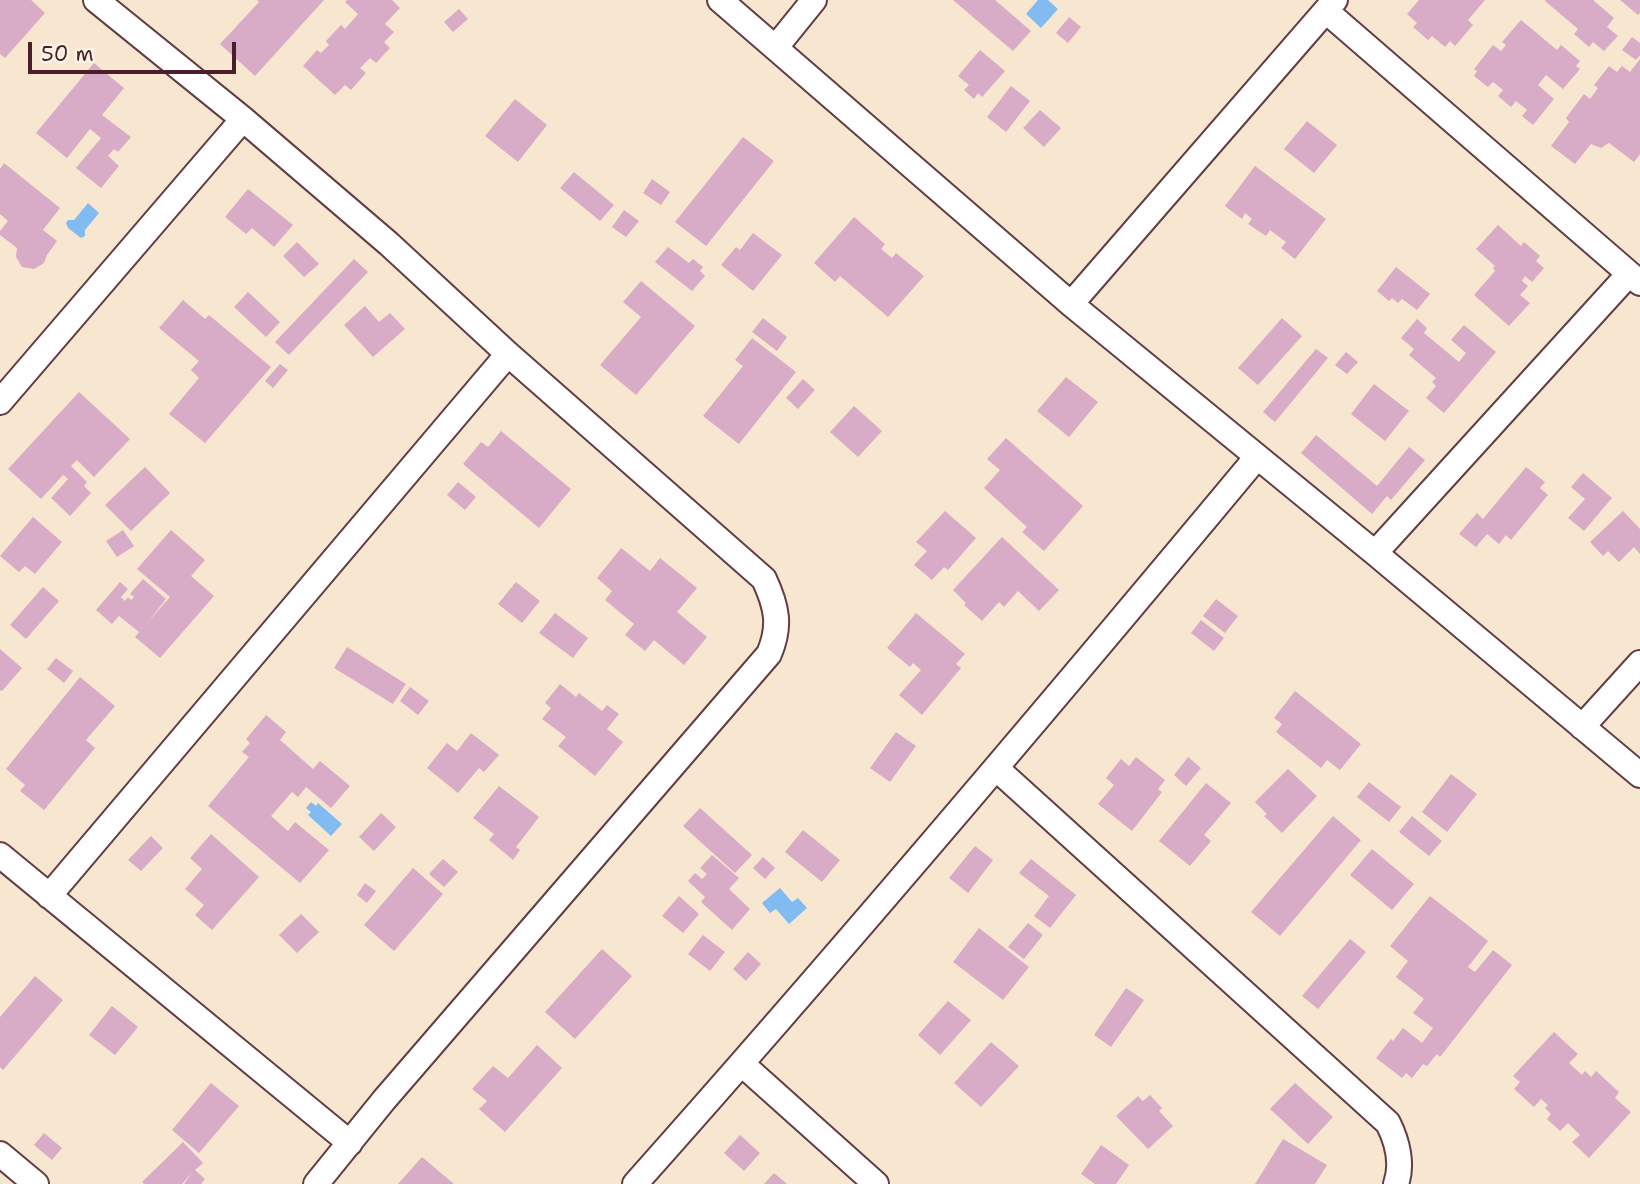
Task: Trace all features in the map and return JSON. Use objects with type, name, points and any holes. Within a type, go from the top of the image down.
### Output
[{"type":"street","points":[[96,0],[243,119],[389,244],[508,354],[764,579],[773,598],[776,636],[760,665],[393,1090],[316,1184]]},
{"type":"street","points":[[720,0],[1072,304],[1640,775]]},
{"type":"street","points":[[776,47],[814,0]]},
{"type":"street","points":[[1072,304],[1330,5],[1634,279],[1375,553]]},
{"type":"street","points":[[0,402],[243,119]]},
{"type":"street","points":[[49,896],[508,354]]},
{"type":"street","points":[[635,1184],[743,1064],[997,769],[1257,457]]},
{"type":"street","points":[[1582,727],[1640,663]]},
{"type":"street","points":[[997,769],[1388,1123],[1395,1138],[1398,1157],[1399,1175],[1396,1184]]},
{"type":"street","points":[[0,855],[350,1143]]},
{"type":"street","points":[[743,1064],[876,1184]]},
{"type":"street","points":[[0,1154],[36,1184]]},
{"type":"water","points":[[1038,0],[1048,0],[1058,9],[1041,28],[1026,14]]},
{"type":"water","points":[[88,203],[99,213],[81,238],[68,228],[66,223],[68,220],[74,220]]},
{"type":"water","points":[[311,802],[316,806],[318,803],[342,824],[331,836],[308,815],[311,812],[306,808]]},
{"type":"water","points":[[780,888],[792,902],[798,898],[807,908],[789,924],[776,909],[770,913],[762,903]]},
{"type":"building","points":[[0,0],[31,0],[45,13],[5,58],[0,54]]},
{"type":"building","points":[[257,0],[324,0],[255,76],[220,44],[259,2]]},
{"type":"building","points":[[392,0],[400,8],[385,24],[394,32],[384,42],[390,48],[376,63],[370,58],[360,68],[366,73],[351,90],[345,85],[335,95],[303,66],[317,50],[321,53],[329,45],[326,41],[341,25],[345,29],[358,14],[345,2]]},
{"type":"building","points":[[953,0],[995,0],[1031,31],[1013,51]]},
{"type":"building","points":[[1419,0],[1485,0],[1468,20],[1473,25],[1455,46],[1450,41],[1445,47],[1432,36],[1428,40],[1413,27],[1417,23],[1407,14]]},
{"type":"building","points":[[1546,0],[1593,0],[1614,18],[1607,27],[1618,36],[1604,51],[1593,42],[1589,47],[1574,34],[1578,29]]},
{"type":"building","points":[[1620,0],[1640,0],[1640,13],[1638,15]]},
{"type":"building","points":[[459,9],[468,19],[453,32],[444,22]]},
{"type":"building","points":[[1069,17],[1081,27],[1068,43],[1056,33]]},
{"type":"building","points":[[1521,20],[1557,50],[1561,45],[1580,61],[1576,66],[1580,69],[1563,89],[1546,75],[1538,85],[1554,99],[1533,125],[1522,116],[1527,110],[1516,101],[1511,107],[1498,96],[1503,90],[1493,82],[1488,87],[1474,76],[1477,71],[1474,69],[1493,45],[1501,51],[1506,45],[1502,42]]},
{"type":"building","points":[[1632,37],[1640,43],[1640,55],[1636,60],[1622,50]]},
{"type":"building","points":[[980,50],[1005,71],[982,97],[978,93],[974,99],[964,90],[969,85],[958,76]]},
{"type":"building","points":[[1640,59],[1640,154],[1634,162],[1609,143],[1601,148],[1591,144],[1575,164],[1551,146],[1569,122],[1566,118],[1584,94],[1590,99],[1598,88],[1594,85],[1609,66],[1617,72],[1622,66],[1630,72]]},
{"type":"building","points":[[94,63],[124,88],[102,115],[131,137],[118,152],[114,149],[108,156],[119,166],[101,188],[76,168],[101,138],[90,129],[67,158],[36,133]]},
{"type":"building","points":[[1011,86],[1030,101],[1006,132],[987,117]]},
{"type":"building","points":[[515,99],[547,125],[518,162],[485,136]]},
{"type":"building","points":[[1040,110],[1061,128],[1044,147],[1023,128]]},
{"type":"building","points":[[1307,121],[1337,145],[1314,173],[1284,149]]},
{"type":"building","points":[[743,137],[774,161],[706,246],[675,222]]},
{"type":"building","points":[[4,163],[60,208],[43,230],[57,241],[44,263],[34,269],[22,267],[16,257],[17,248],[0,235],[8,221],[0,214],[0,169]]},
{"type":"building","points":[[1255,166],[1326,219],[1295,259],[1281,248],[1286,242],[1270,230],[1266,236],[1248,224],[1252,219],[1245,213],[1242,219],[1225,206]]},
{"type":"building","points":[[574,172],[614,205],[600,221],[560,188]]},
{"type":"building","points":[[652,179],[670,192],[661,205],[643,193]]},
{"type":"building","points":[[248,189],[293,225],[274,247],[252,228],[246,234],[225,217]]},
{"type":"building","points":[[624,210],[639,221],[626,237],[612,227]]},
{"type":"building","points":[[854,217],[885,244],[881,249],[892,258],[896,253],[924,276],[888,317],[840,276],[835,282],[814,263]]},
{"type":"building","points":[[1498,225],[1521,246],[1524,242],[1540,256],[1536,261],[1544,268],[1532,282],[1525,276],[1522,281],[1528,286],[1520,295],[1530,303],[1509,326],[1474,295],[1495,271],[1495,266],[1476,249]]},
{"type":"building","points":[[753,233],[782,255],[753,291],[721,265],[736,247],[740,250]]},
{"type":"building","points":[[297,242],[319,264],[304,277],[283,256]]},
{"type":"building","points":[[668,247],[689,263],[693,259],[703,267],[700,271],[705,276],[692,291],[655,262]]},
{"type":"building","points":[[354,259],[368,272],[289,355],[275,342]]},
{"type":"building","points":[[1396,267],[1430,294],[1417,310],[1402,299],[1398,303],[1392,298],[1389,301],[1377,291]]},
{"type":"building","points":[[641,281],[695,326],[636,395],[600,365],[641,317],[623,302]]},
{"type":"building","points":[[248,292],[280,322],[266,337],[234,307]]},
{"type":"building","points":[[183,300],[205,319],[209,315],[271,367],[205,443],[169,414],[199,378],[191,370],[199,361],[159,328]]},
{"type":"building","points":[[365,306],[379,322],[390,313],[405,329],[373,357],[344,325]]},
{"type":"building","points":[[763,318],[787,337],[777,351],[752,332]]},
{"type":"building","points":[[1282,318],[1302,336],[1258,385],[1238,368]]},
{"type":"building","points":[[1417,319],[1427,328],[1424,333],[1459,362],[1466,353],[1451,340],[1464,325],[1496,352],[1444,413],[1426,398],[1436,386],[1432,382],[1436,378],[1409,355],[1414,349],[1401,338]]},
{"type":"building","points":[[752,338],[796,372],[739,444],[703,416],[743,366],[735,360]]},
{"type":"building","points":[[1316,349],[1328,358],[1275,422],[1263,412]]},
{"type":"building","points":[[1346,352],[1358,362],[1347,374],[1335,365]]},
{"type":"building","points":[[280,364],[288,370],[273,388],[265,381]]},
{"type":"building","points":[[1066,377],[1098,402],[1069,437],[1037,411]]},
{"type":"building","points":[[803,379],[815,390],[798,409],[786,398]]},
{"type":"building","points":[[1374,384],[1409,411],[1385,441],[1351,414]]},
{"type":"building","points":[[79,392],[130,439],[94,477],[77,460],[71,466],[87,482],[84,486],[91,493],[70,516],[51,498],[68,479],[63,475],[41,499],[8,469]]},
{"type":"building","points":[[854,406],[882,431],[858,457],[830,432]]},
{"type":"building","points":[[501,431],[571,489],[539,528],[463,464],[481,442],[488,447]]},
{"type":"building","points":[[1316,435],[1377,486],[1409,447],[1425,460],[1391,500],[1387,496],[1372,514],[1301,453]]},
{"type":"building","points":[[1006,438],[1083,506],[1044,551],[1022,532],[1027,527],[984,488],[1000,470],[987,459]]},
{"type":"building","points":[[145,467],[170,493],[131,531],[105,505]]},
{"type":"building","points":[[1526,467],[1545,482],[1540,488],[1548,495],[1511,540],[1506,535],[1499,544],[1487,534],[1476,547],[1459,534],[1477,513],[1483,519]]},
{"type":"building","points":[[1583,473],[1612,498],[1584,531],[1568,518],[1585,499],[1571,487]]},
{"type":"building","points":[[458,482],[476,497],[465,510],[447,495]]},
{"type":"building","points":[[945,511],[976,538],[948,570],[944,567],[932,580],[914,565],[927,551],[916,542]]},
{"type":"building","points":[[1623,511],[1640,529],[1640,554],[1634,547],[1619,562],[1608,551],[1603,556],[1590,542]]},
{"type":"building","points":[[33,517],[62,542],[35,574],[25,566],[19,572],[0,556]]},
{"type":"building","points":[[123,530],[134,546],[117,557],[106,541]]},
{"type":"building","points":[[171,530],[205,560],[191,576],[214,596],[160,658],[135,637],[139,632],[119,616],[112,624],[96,610],[120,582],[128,589],[121,597],[125,601],[128,597],[131,600],[134,597],[130,594],[143,579],[166,599],[147,623],[170,597],[137,569]]},
{"type":"building","points":[[1002,537],[1059,590],[1039,611],[1018,591],[1004,607],[999,602],[982,621],[964,605],[966,603],[953,590]]},
{"type":"building","points":[[621,548],[650,571],[660,558],[697,588],[677,612],[707,637],[684,665],[654,640],[645,651],[625,635],[634,624],[605,600],[612,591],[597,578]]},
{"type":"building","points":[[516,582],[540,601],[522,623],[498,604]]},
{"type":"building","points":[[43,587],[59,601],[26,639],[10,625]]},
{"type":"building","points":[[1216,599],[1238,616],[1225,633],[1203,616]]},
{"type":"building","points":[[555,613],[588,638],[573,658],[539,633]]},
{"type":"building","points":[[916,613],[965,654],[956,664],[961,668],[922,715],[899,695],[921,670],[913,663],[910,667],[887,648]]},
{"type":"building","points":[[1201,620],[1224,638],[1214,651],[1191,633]]},
{"type":"building","points":[[347,647],[406,684],[393,704],[334,668]]},
{"type":"building","points":[[0,649],[22,668],[2,691],[0,690]]},
{"type":"building","points":[[56,658],[73,671],[64,683],[47,669]]},
{"type":"building","points":[[80,677],[115,706],[86,740],[95,748],[44,810],[20,791],[25,785],[6,769]]},
{"type":"building","points":[[560,684],[576,697],[579,693],[602,711],[607,705],[619,714],[607,729],[623,742],[595,776],[558,746],[566,737],[542,719],[551,708],[545,703]]},
{"type":"building","points":[[410,687],[429,701],[418,715],[400,701]]},
{"type":"building","points":[[1295,691],[1361,744],[1340,770],[1327,760],[1321,768],[1276,732],[1282,724],[1274,718]]},
{"type":"building","points":[[266,715],[286,732],[280,740],[313,769],[320,761],[350,786],[331,808],[306,787],[298,797],[292,792],[271,816],[288,831],[295,822],[329,850],[300,883],[208,806],[249,757],[242,752],[250,743],[246,739]]},
{"type":"building","points":[[896,732],[916,746],[890,782],[870,768]]},
{"type":"building","points":[[471,733],[499,755],[484,772],[479,768],[458,793],[427,768],[447,743],[457,751]]},
{"type":"building","points":[[1136,757],[1165,780],[1158,789],[1162,792],[1132,831],[1098,804],[1114,785],[1106,778],[1121,759],[1129,766]]},
{"type":"building","points":[[1188,757],[1201,768],[1186,786],[1174,775]]},
{"type":"building","points":[[1288,769],[1317,796],[1282,833],[1264,816],[1267,814],[1255,802]]},
{"type":"building","points":[[1451,774],[1477,794],[1447,832],[1422,812]]},
{"type":"building","points":[[1369,782],[1401,807],[1389,822],[1357,797]]},
{"type":"building","points":[[1206,783],[1231,803],[1204,835],[1211,841],[1190,866],[1159,841]]},
{"type":"building","points":[[499,786],[539,817],[516,847],[520,850],[513,860],[489,840],[494,834],[473,818]]},
{"type":"building","points":[[700,808],[752,855],[735,873],[683,826]]},
{"type":"building","points":[[381,813],[396,827],[374,851],[359,837]]},
{"type":"building","points":[[1333,816],[1361,840],[1280,936],[1251,912]]},
{"type":"building","points":[[1412,816],[1442,841],[1429,856],[1399,832]]},
{"type":"building","points":[[803,830],[840,860],[822,882],[785,852]]},
{"type":"building","points":[[211,834],[259,877],[212,930],[195,915],[204,905],[185,889],[202,869],[190,858]]},
{"type":"building","points":[[151,836],[163,848],[141,871],[128,860]]},
{"type":"building","points":[[975,846],[993,860],[968,893],[949,878]]},
{"type":"building","points":[[1372,849],[1414,884],[1392,910],[1350,875]]},
{"type":"building","points":[[712,855],[739,878],[729,889],[750,909],[732,930],[701,902],[705,897],[688,881],[695,873],[702,879],[707,874],[700,868]]},
{"type":"building","points":[[763,857],[775,868],[765,879],[753,868]]},
{"type":"building","points":[[443,859],[458,872],[444,887],[429,874]]},
{"type":"building","points":[[1031,859],[1076,895],[1050,928],[1034,916],[1049,896],[1019,873]]},
{"type":"building","points":[[413,868],[443,894],[394,951],[364,925]]},
{"type":"building","points":[[365,883],[376,891],[367,903],[357,895]]},
{"type":"building","points":[[679,896],[699,914],[683,933],[662,916]]},
{"type":"building","points":[[1430,896],[1488,941],[1468,967],[1475,972],[1493,950],[1512,965],[1440,1057],[1437,1054],[1427,1066],[1423,1064],[1412,1078],[1406,1073],[1402,1078],[1376,1058],[1403,1028],[1422,1043],[1433,1028],[1413,1013],[1424,999],[1396,977],[1408,961],[1390,946]]},
{"type":"building","points":[[301,914],[319,932],[297,953],[279,935]]},
{"type":"building","points":[[1028,923],[1043,935],[1024,959],[1008,947]]},
{"type":"building","points":[[979,928],[1029,967],[1003,1000],[953,962]]},
{"type":"building","points":[[703,935],[725,952],[710,971],[688,954]]},
{"type":"building","points":[[1350,939],[1366,952],[1318,1009],[1302,996]]},
{"type":"building","points":[[602,949],[632,976],[575,1039],[545,1012]]},
{"type":"building","points":[[748,952],[761,964],[746,981],[733,969]]},
{"type":"building","points":[[35,976],[63,1000],[3,1070],[0,1067],[0,1017]]},
{"type":"building","points":[[1126,988],[1144,1000],[1111,1047],[1094,1035]]},
{"type":"building","points":[[948,1001],[971,1020],[940,1055],[918,1035]]},
{"type":"building","points":[[112,1006],[138,1027],[115,1055],[89,1035]]},
{"type":"building","points":[[1554,1032],[1578,1054],[1569,1063],[1582,1075],[1585,1071],[1591,1077],[1596,1071],[1619,1092],[1615,1098],[1631,1112],[1589,1158],[1572,1142],[1580,1135],[1568,1123],[1560,1131],[1547,1119],[1551,1114],[1545,1108],[1548,1105],[1541,1099],[1534,1107],[1514,1089],[1520,1082],[1513,1076]]},
{"type":"building","points":[[991,1042],[1019,1066],[981,1107],[954,1083]]},
{"type":"building","points":[[537,1045],[562,1068],[505,1132],[479,1109],[487,1101],[472,1089],[493,1066],[508,1078]]},
{"type":"building","points":[[211,1083],[239,1106],[199,1153],[172,1130]]},
{"type":"building","points":[[1295,1083],[1333,1117],[1308,1144],[1270,1109]]},
{"type":"building","points":[[1150,1095],[1162,1108],[1159,1111],[1173,1126],[1148,1149],[1116,1116],[1138,1096],[1143,1101]]},
{"type":"building","points":[[44,1133],[62,1148],[52,1160],[34,1145]]},
{"type":"building","points":[[740,1135],[760,1153],[744,1171],[724,1153]]},
{"type":"building","points":[[1283,1139],[1327,1165],[1315,1184],[1255,1184]]},
{"type":"building","points":[[183,1142],[203,1163],[195,1170],[205,1179],[201,1184],[184,1184],[192,1173],[182,1184],[144,1184],[142,1182]]},
{"type":"building","points":[[1101,1145],[1129,1165],[1116,1184],[1095,1184],[1081,1174]]},
{"type":"building","points":[[422,1157],[454,1184],[398,1184]]},
{"type":"building","points":[[774,1173],[787,1184],[764,1184]]}]
